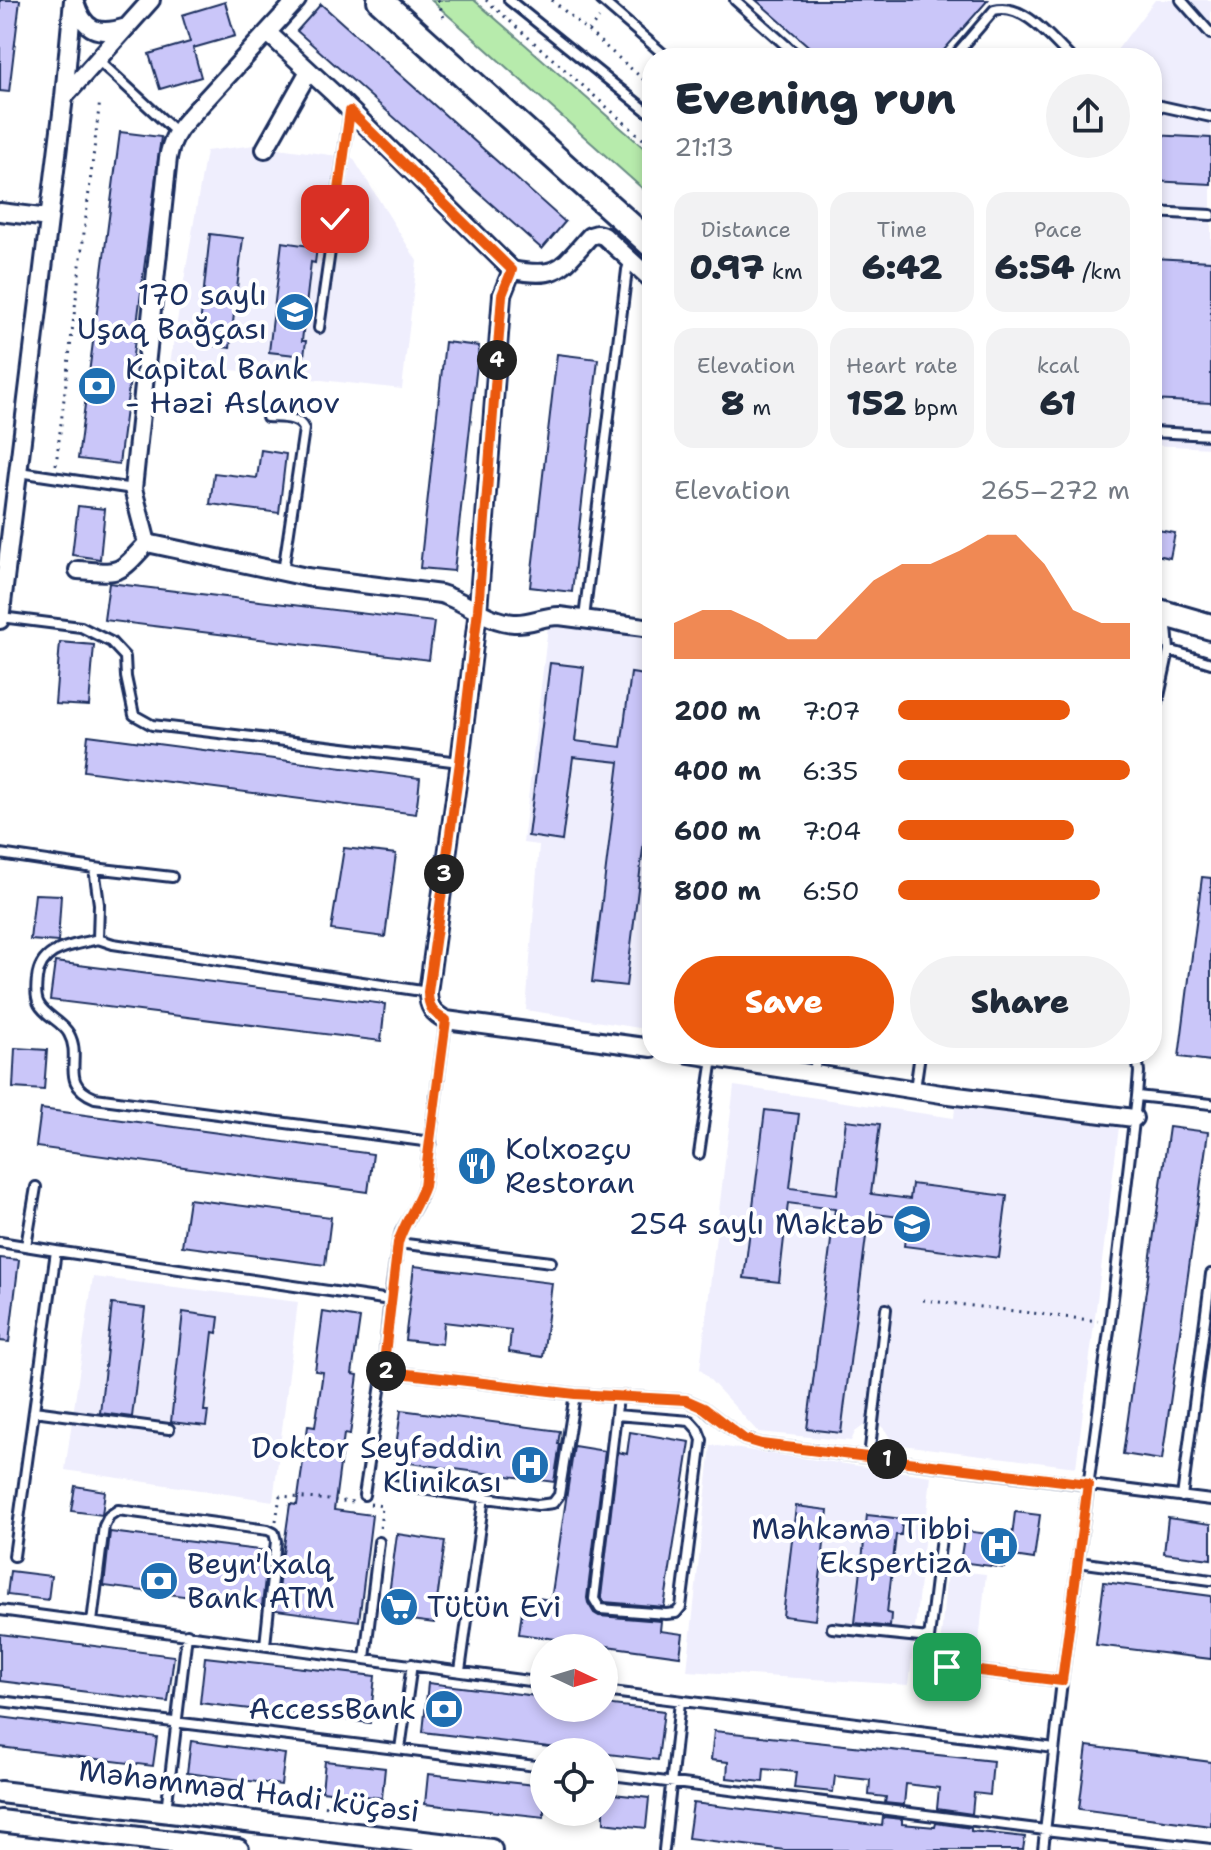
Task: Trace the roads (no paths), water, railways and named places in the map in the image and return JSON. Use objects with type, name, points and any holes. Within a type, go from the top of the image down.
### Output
[{"type":"main road","points":[[380,0],[642,230]]},
{"type":"main road","points":[[399,0],[642,229]]},
{"type":"main road","points":[[1162,627],[1211,627]]},
{"type":"main road","points":[[1162,627],[1211,639]]},
{"type":"street","points":[[74,0],[82,19],[93,29],[102,32],[129,26]]},
{"type":"street","points":[[0,618],[6,509],[19,472],[74,0]]},
{"type":"street","points":[[64,97],[151,0]]},
{"type":"street","points":[[147,543],[133,489],[168,158],[176,132],[297,0]]},
{"type":"street","points":[[268,33],[512,270],[549,273],[560,269],[590,236],[597,234],[604,236],[642,271]]},
{"type":"street","points":[[265,149],[309,71]]},
{"type":"street","points":[[0,212],[49,218]]},
{"type":"street","points":[[630,260],[642,245]]},
{"type":"street","points":[[512,270],[502,295],[478,610],[428,1004],[446,1020],[642,1047]]},
{"type":"street","points":[[147,543],[307,577],[441,594],[509,623],[526,623],[547,616],[642,627]]},
{"type":"street","points":[[78,570],[121,570],[147,543]]},
{"type":"street","points":[[750,1064],[915,1090],[1134,1118]]},
{"type":"street","name":"Məhəmməd Hadi küçəsi","points":[[0,1792],[491,1850]]},
{"type":"street","points":[[77,1830],[81,1802]]},
{"type":"street","name":"Məhəmməd Hadi küçəsi","points":[[0,1821],[238,1850]]},
{"type":"lane","points":[[509,0],[642,107]]},
{"type":"lane","points":[[601,0],[656,48]]},
{"type":"lane","points":[[735,0],[789,48]]},
{"type":"lane","points":[[1181,0],[1211,34]]},
{"type":"lane","points":[[962,48],[994,10],[1003,8],[1016,10],[1031,20],[1060,48]]},
{"type":"lane","points":[[98,60],[176,132]]},
{"type":"lane","points":[[1162,106],[1211,117]]},
{"type":"lane","points":[[319,328],[350,111]]},
{"type":"lane","points":[[1162,213],[1211,215]]},
{"type":"lane","points":[[584,618],[630,260]]},
{"type":"lane","points":[[267,417],[297,420],[304,429],[283,572]]},
{"type":"lane","points":[[1162,433],[1211,435]]},
{"type":"lane","points":[[19,472],[133,489]]},
{"type":"lane","points":[[0,618],[81,627],[111,642],[125,657],[134,715],[152,725],[460,762]]},
{"type":"lane","points":[[1162,628],[1211,663]]},
{"type":"lane","points":[[0,854],[172,877]]},
{"type":"lane","points":[[94,868],[99,904],[98,939]]},
{"type":"lane","points":[[428,992],[113,944],[98,939],[52,952],[38,968],[36,991],[39,1004],[69,1033],[76,1085],[81,1092],[95,1098],[431,1142]]},
{"type":"lane","points":[[364,1495],[398,1243],[424,1186],[446,1020]]},
{"type":"lane","points":[[699,1154],[712,1064]]},
{"type":"lane","points":[[813,1074],[815,1064]]},
{"type":"lane","points":[[915,1090],[919,1064]]},
{"type":"lane","points":[[1043,1850],[1062,1681],[1110,1323],[1138,1064]]},
{"type":"lane","points":[[1137,1096],[1211,1104]]},
{"type":"lane","points":[[26,1246],[36,1187]]},
{"type":"lane","points":[[0,1242],[390,1300]]},
{"type":"lane","points":[[398,1243],[551,1262]]},
{"type":"lane","points":[[14,1556],[56,1251]]},
{"type":"lane","points":[[1182,1497],[1211,1274]]},
{"type":"lane","points":[[869,1457],[886,1309]]},
{"type":"lane","points":[[383,1371],[575,1394],[686,1400],[704,1408],[744,1439],[761,1444],[1211,1500]]},
{"type":"lane","points":[[393,1485],[549,1505],[556,1500],[561,1485],[575,1394]]},
{"type":"lane","points":[[616,1415],[690,1421],[702,1440],[681,1607],[676,1613],[600,1609],[594,1599],[618,1397]]},
{"type":"lane","points":[[34,1411],[169,1429]]},
{"type":"lane","points":[[460,1671],[484,1497]]},
{"type":"lane","points":[[92,1622],[104,1526],[109,1516],[118,1510],[274,1533],[276,1541],[265,1645]]},
{"type":"lane","points":[[941,1538],[929,1638],[930,1653],[935,1662],[947,1667],[1062,1681]]},
{"type":"lane","points":[[365,1658],[379,1542]]},
{"type":"lane","points":[[1078,1562],[1211,1580]]},
{"type":"lane","points":[[0,1610],[530,1681]]},
{"type":"lane","points":[[832,1628],[929,1638]]},
{"type":"lane","points":[[166,1811],[187,1634]]},
{"type":"lane","points":[[400,1749],[412,1664]]},
{"type":"lane","points":[[618,1693],[1054,1748]]},
{"type":"lane","points":[[0,1701],[530,1765]]},
{"type":"lane","points":[[664,1850],[680,1702]]},
{"type":"lane","points":[[618,1776],[1211,1849]]},
{"type":"place","name":"170 saylı Uşaq Bağçası","points":[[295,312]]},
{"type":"place","name":"Kapital Bank - Həzi Aslanov","points":[[97,386]]},
{"type":"place","name":"Kolxozçu Restoran","points":[[477,1166]]},
{"type":"place","name":"254 saylı Məktəb","points":[[912,1224]]},
{"type":"place","name":"Doktor Seyfәddin Klinikası","points":[[530,1465]]},
{"type":"place","name":"Məhkəmə Tibbi Ekspertiza","points":[[999,1546]]},
{"type":"place","name":"Beyn'lxalq Bank ATM","points":[[159,1581]]},
{"type":"place","name":"Tütün Evi","points":[[399,1607]]},
{"type":"place","name":"AccessBank","points":[[444,1709]]}]
